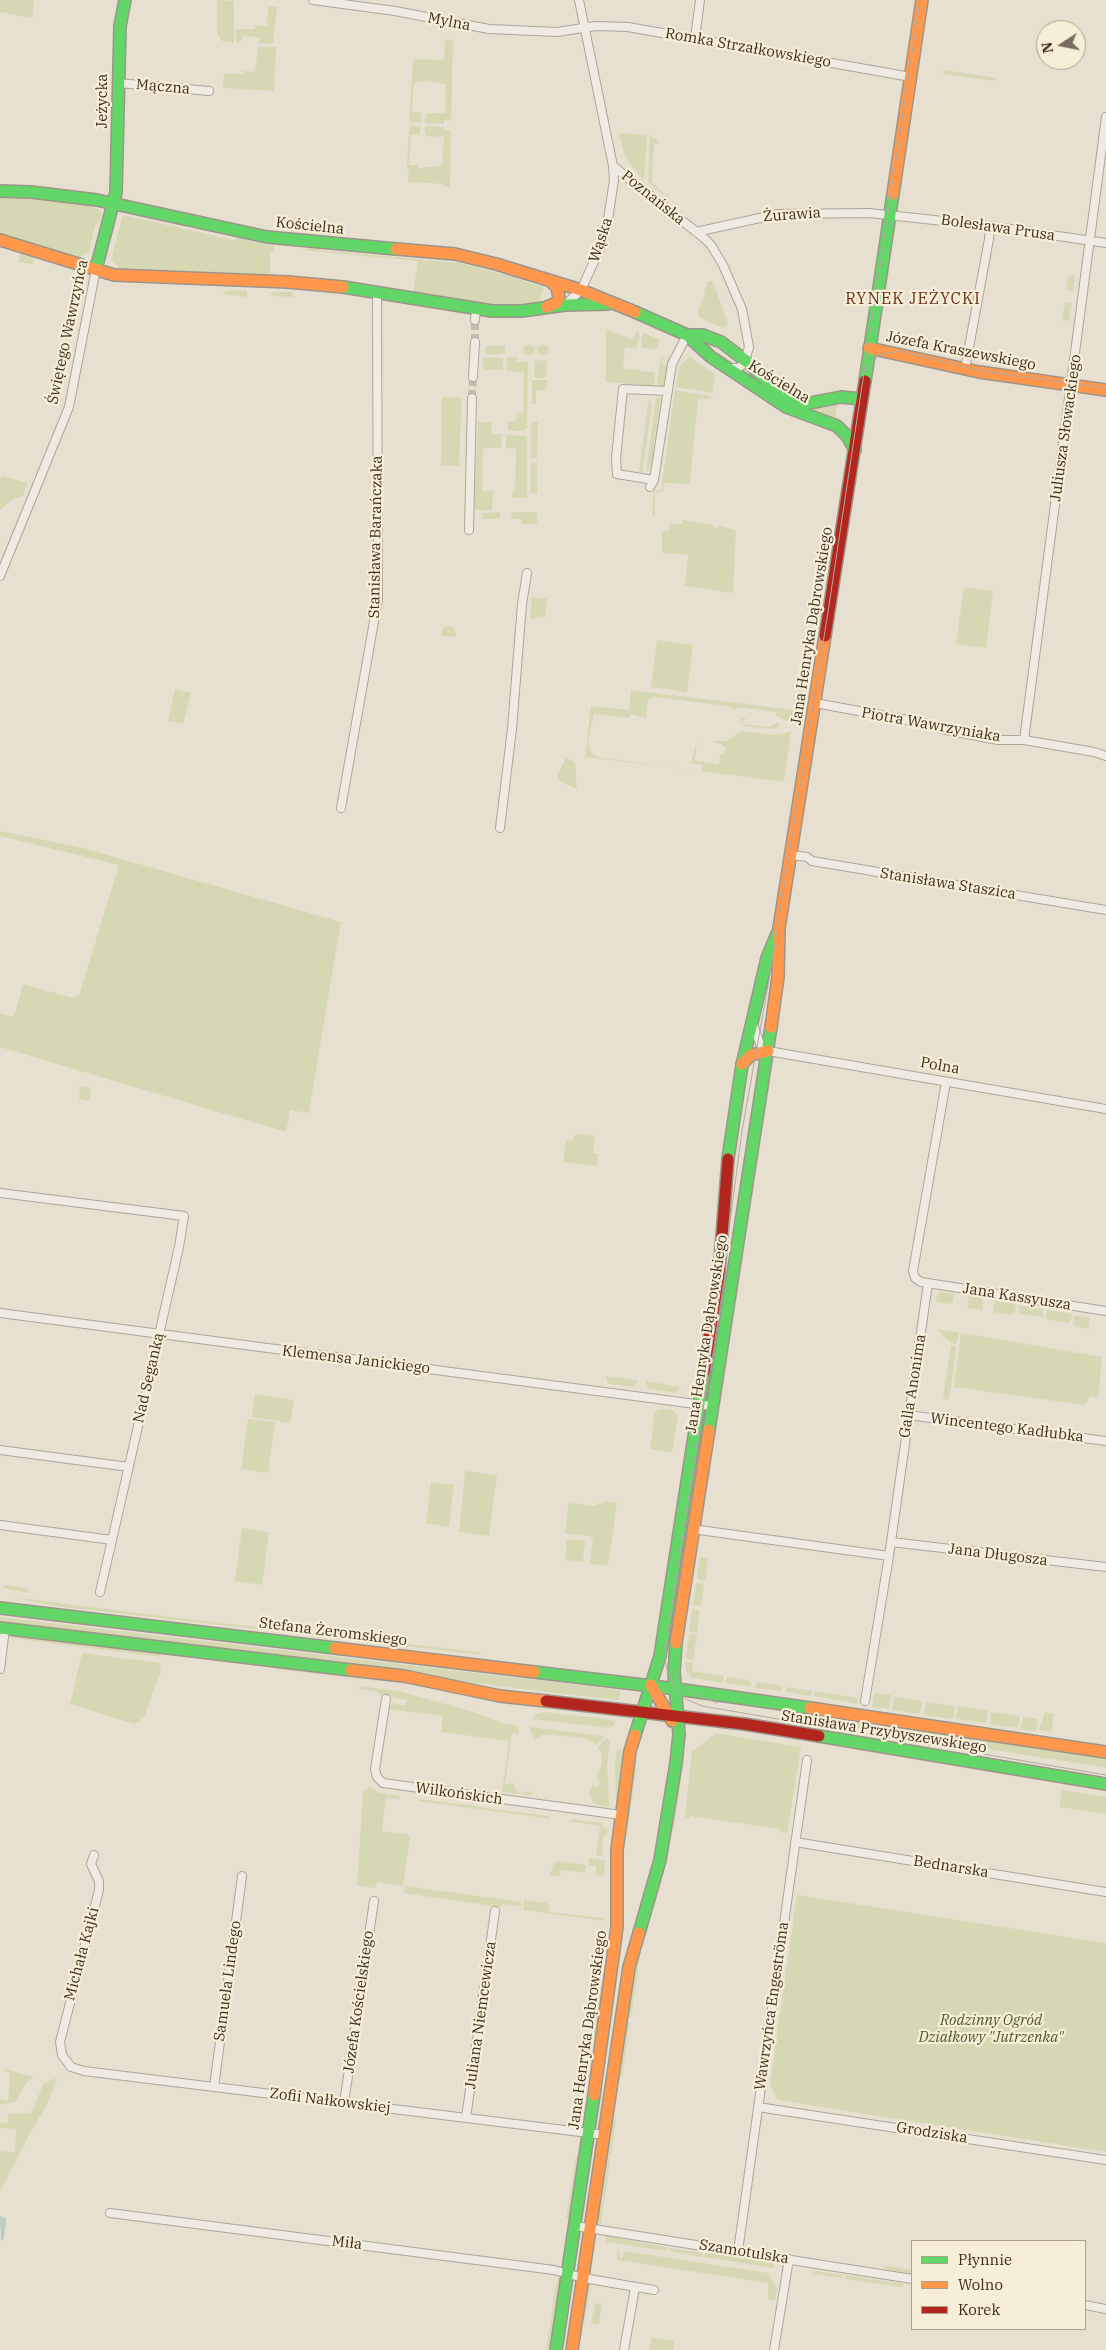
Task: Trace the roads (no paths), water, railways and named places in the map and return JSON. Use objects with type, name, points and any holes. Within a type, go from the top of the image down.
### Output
[{"type":"street","name":"Jeżycka","points":[[113,203],[116,192],[120,26],[125,0]]},
{"type":"street","name":"Mylna","points":[[313,0],[395,11],[489,29],[558,32],[586,28]]},
{"type":"street","name":"Poznańska","points":[[579,0],[613,166],[711,245],[737,296],[748,333],[749,347],[746,361]]},
{"type":"street","points":[[695,38],[700,0]]},
{"type":"street","name":"Jana Henryka Dąbrowskiego","points":[[572,2350],[631,1958],[660,1860],[679,1745],[674,1717],[674,1658],[692,1530],[768,1051],[778,977],[779,928],[870,348],[922,0]]},
{"type":"street","name":"Romka Strzałkowskiego","points":[[586,28],[612,25],[911,77]]},
{"type":"street","name":"Mączna","points":[[118,83],[209,91]]},
{"type":"street","name":"Juliusza Słowackiego","points":[[1024,740],[1106,118]]},
{"type":"street","name":"Wąska","points":[[565,305],[581,290],[604,238],[613,190],[613,166]]},
{"type":"street","name":"Kościelna","points":[[0,192],[31,192],[113,203],[267,237],[464,255],[548,280],[581,290],[648,316],[687,335],[728,368],[786,406],[837,426],[847,436],[854,450]]},
{"type":"street","name":"Świętego Wawrzyńca","points":[[0,576],[69,406],[96,270],[113,203]]},
{"type":"street","name":"Żurawia","points":[[696,232],[758,217],[788,213],[890,214]]},
{"type":"street","name":"Bolesława Prusa","points":[[890,214],[1106,243]]},
{"type":"street","points":[[965,369],[990,226]]},
{"type":"street","name":"Kościelna","points":[[0,240],[114,275],[295,283],[342,287],[476,315],[541,310],[565,305],[613,304]]},
{"type":"street","points":[[541,310],[556,303],[559,298],[557,287],[548,280]]},
{"type":"street","name":"Stanisława Barańczaka","points":[[341,808],[378,599],[377,294]]},
{"type":"street","points":[[668,391],[623,389],[616,458],[617,474],[652,483],[668,391],[672,364],[687,335]]},
{"type":"street","name":"Kościelna","points":[[687,335],[703,335],[721,342],[746,361],[780,393],[797,403],[805,404],[841,397],[862,399]]},
{"type":"street","points":[[473,377],[475,342]]},
{"type":"street","name":"Józefa Kraszewskiego","points":[[870,348],[965,369],[1106,390]]},
{"type":"street","points":[[728,368],[738,368],[746,361]]},
{"type":"street","points":[[469,530],[472,398]]},
{"type":"street","points":[[500,828],[512,729],[522,604],[527,573]]},
{"type":"street","name":"Piotra Wawrzyniaka","points":[[815,703],[924,723],[946,730],[998,740],[1024,740],[1094,752],[1106,756]]},
{"type":"street","name":"Stanisława Staszica","points":[[791,855],[808,857],[813,862],[1106,910]]},
{"type":"street","name":"Jana Henryka Dąbrowskiego","points":[[556,2350],[614,1958],[617,1927],[616,1869],[630,1751],[643,1714],[656,1686],[719,1273],[729,1148],[742,1065],[767,958],[779,928]]},
{"type":"street","points":[[752,1017],[760,1044],[768,1051]]},
{"type":"street","points":[[742,1065],[751,1055],[768,1051]]},
{"type":"street","name":"Polna","points":[[768,1051],[1106,1109]]},
{"type":"street","points":[[928,1283],[918,1281],[913,1271],[946,1082]]},
{"type":"street","name":"Nad Seganką","points":[[0,1193],[184,1216],[100,1592]]},
{"type":"street","name":"Jana Kassyusza","points":[[928,1283],[1106,1311]]},
{"type":"street","name":"Galla Anonima","points":[[865,1701],[889,1556],[928,1283]]},
{"type":"street","name":"Klemensa Janickiego","points":[[0,1313],[712,1406]]},
{"type":"street","name":"Wincentego Kadłubka","points":[[908,1415],[1106,1440]]},
{"type":"street","points":[[0,1450],[129,1467]]},
{"type":"street","points":[[0,1525],[112,1540]]},
{"type":"street","points":[[692,1530],[889,1556]]},
{"type":"street","name":"Jana Długosza","points":[[891,1542],[1106,1567]]},
{"type":"street","name":"Stefana Żeromskiego","points":[[0,1608],[656,1686]]},
{"type":"street","points":[[0,1670],[2,1629],[404,1676],[500,1696],[643,1714]]},
{"type":"street","name":"Jana Henryka Dąbrowskiego","points":[[656,1686],[674,1717]]},
{"type":"street","name":"Stanisława Przybyszewskiego","points":[[656,1686],[1106,1752]]},
{"type":"street","name":"Wilkońskich","points":[[386,1700],[375,1769],[377,1777],[383,1783],[621,1816]]},
{"type":"street","name":"Stanisława Przybyszewskiego","points":[[643,1714],[752,1725],[1106,1784]]},
{"type":"street","points":[[679,1745],[684,1732],[704,1720]]},
{"type":"street","name":"Wawrzyńca Engeströma","points":[[738,2251],[807,1760]]},
{"type":"street","name":"Bednarska","points":[[795,1842],[1106,1892]]},
{"type":"street","name":"Michała Kajki","points":[[62,2054],[61,2034],[99,1890],[99,1881],[91,1864],[94,1855]]},
{"type":"street","name":"Samuela Lindego","points":[[214,2087],[242,1876]]},
{"type":"street","name":"Józefa Kościelskiego","points":[[344,2103],[374,1901]]},
{"type":"street","name":"Juliana Niemcewicza","points":[[466,2118],[495,1912]]},
{"type":"street","name":"Zofii Nałkowskiej","points":[[62,2054],[71,2067],[84,2071],[605,2135]]},
{"type":"street","name":"Grodziska","points":[[758,2107],[1106,2160]]},
{"type":"street","name":"Miła","points":[[110,2213],[568,2272],[583,2278],[654,2290]]},
{"type":"street","name":"Szamotulska","points":[[575,2226],[911,2278]]},
{"type":"street","points":[[774,2350],[789,2259]]},
{"type":"street","points":[[624,2350],[635,2288]]},
{"type":"street","points":[[1086,2305],[1106,2309]]},
{"type":"tunnel","points":[[475,320],[475,342]]},
{"type":"tunnel","points":[[472,398],[473,377]]},
{"type":"tram line","points":[[920,0],[828,612],[770,974],[742,1131],[724,1267],[665,1660],[668,1673],[677,1690],[686,1699],[702,1706],[1106,1775]]},
{"type":"tram line","points":[[866,370],[879,355],[899,351],[983,371],[1106,388]]},
{"type":"tram line","points":[[673,1669],[678,1679],[693,1693],[717,1703]]},
{"type":"district","name":"RYNEK JEŻYCKI","points":[[913,299]]},
{"type":"park label","name":"Rodzinny Ogród Działkowy \"Jutrzenka\"","points":[[991,2030]]}]
